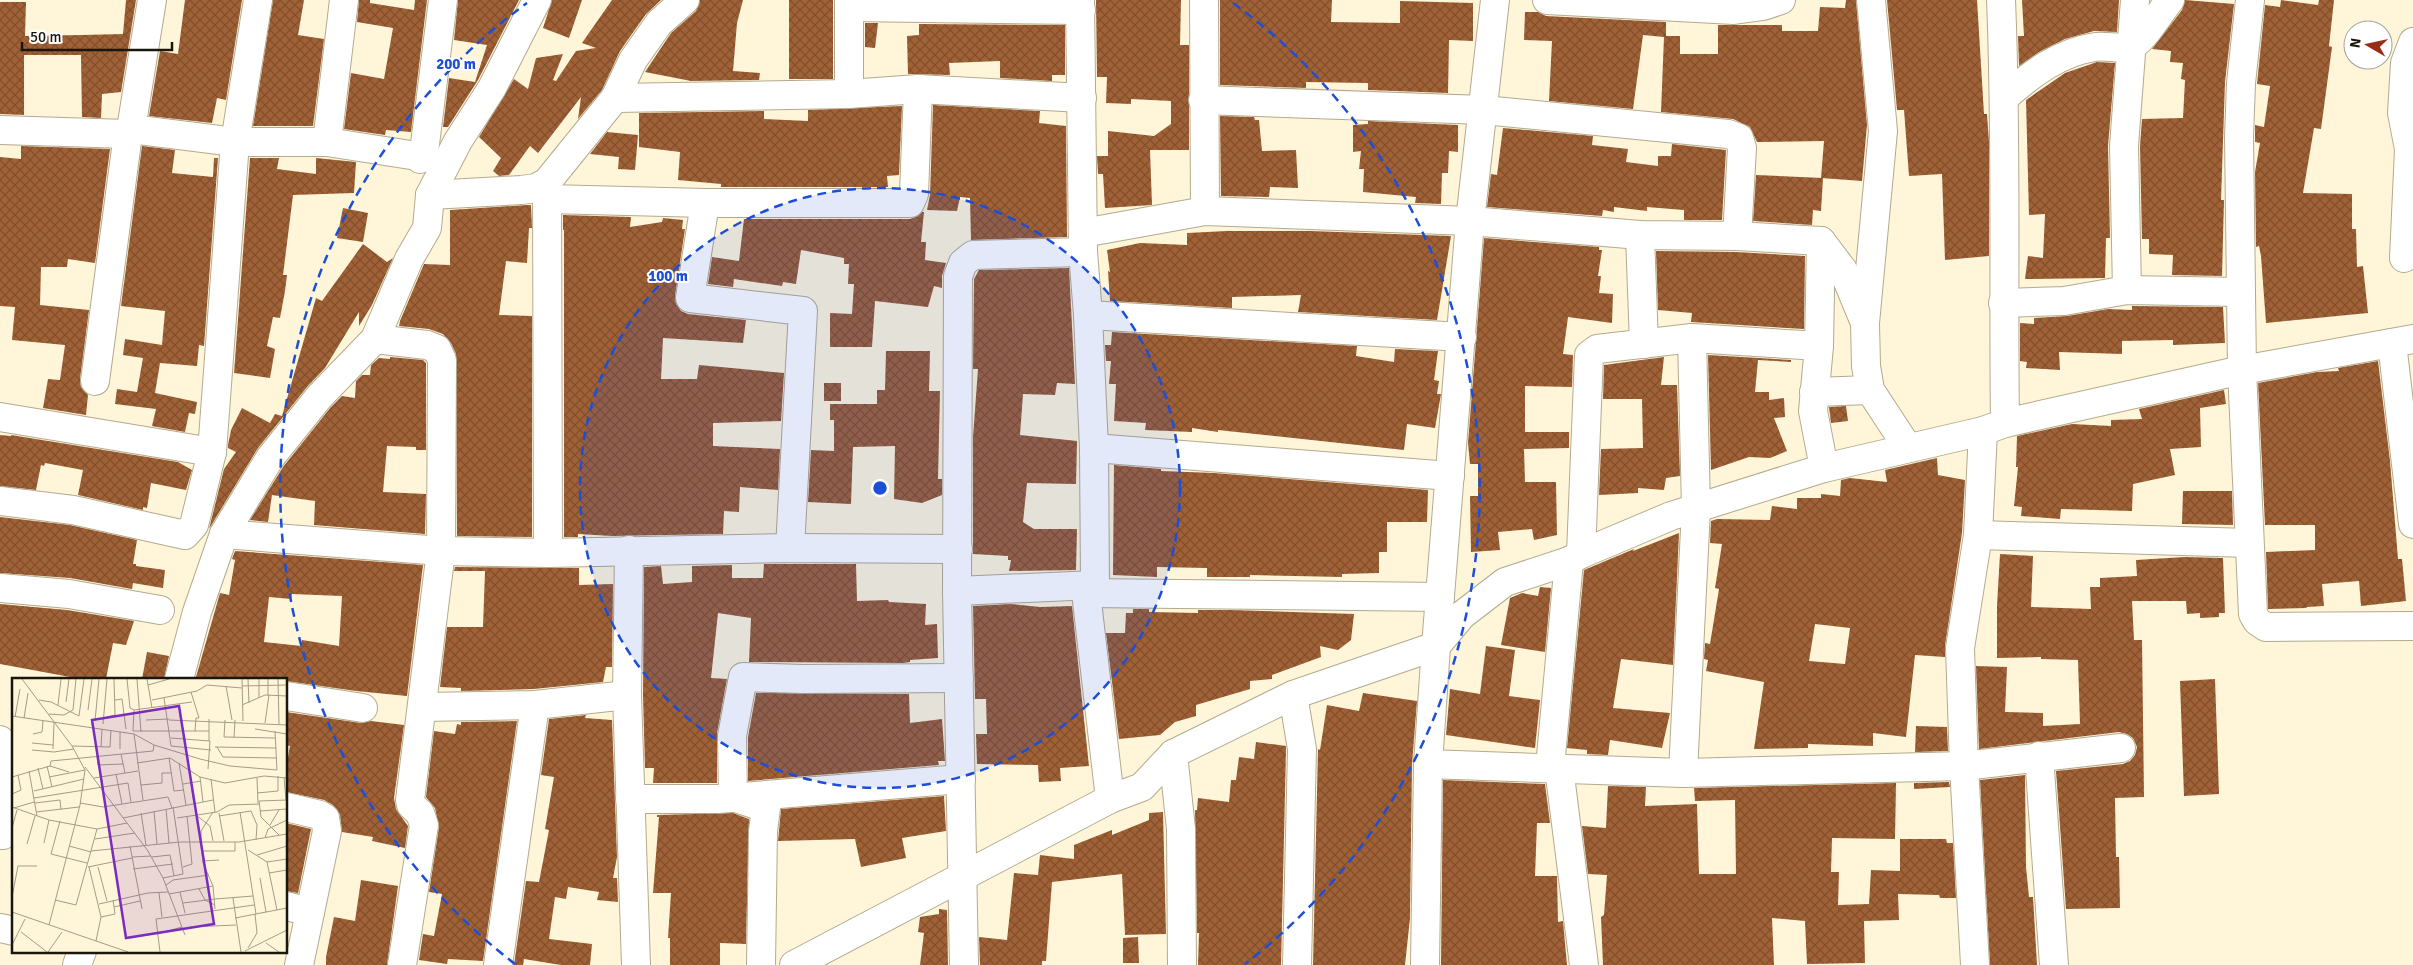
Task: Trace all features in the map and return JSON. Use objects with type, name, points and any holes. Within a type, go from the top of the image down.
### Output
[{"type":"street","points":[[95,381],[129,132],[152,0]]},
{"type":"street","points":[[0,501],[73,510],[185,536],[194,525],[212,452],[235,142],[258,0]]},
{"type":"street","points":[[327,142],[344,0]]},
{"type":"street","points":[[0,130],[129,132],[235,142],[327,142],[417,156],[420,159],[424,152],[443,0]]},
{"type":"street","points":[[179,678],[197,612],[224,534],[270,458],[320,396],[375,339],[409,259],[427,228],[430,195],[458,141],[492,88],[537,0]]},
{"type":"street","points":[[548,551],[547,191],[615,98],[638,53],[659,23],[685,0]]},
{"type":"street","points":[[1425,965],[1428,764],[1436,646],[1470,221],[1495,0]]},
{"type":"street","points":[[1547,0],[1712,4],[1746,9],[1782,0]]},
{"type":"street","points":[[1871,0],[1883,131],[1865,323],[1866,366],[1870,390],[1908,448]]},
{"type":"street","points":[[1975,965],[1964,766],[1960,648],[1994,427],[2003,303],[2005,97],[2001,0]]},
{"type":"street","points":[[2126,290],[2124,146],[2135,0]]},
{"type":"street","points":[[2005,97],[2038,70],[2067,55],[2094,47],[2121,48],[2132,46],[2170,0]]},
{"type":"street","points":[[2250,0],[2241,83],[2239,137],[2242,370],[2253,614],[2256,621],[2266,626],[2413,626]]},
{"type":"street","points":[[1205,1],[1205,211]]},
{"type":"street","points":[[849,94],[849,4],[1080,5],[1083,243],[1094,448],[1091,589],[1110,799]]},
{"type":"street","points":[[2404,258],[2409,149],[2402,113],[2407,55],[2413,42]]},
{"type":"street","points":[[430,195],[522,190],[705,203],[910,203],[914,194],[918,89]]},
{"type":"street","points":[[615,98],[849,94],[918,89],[1082,98]]},
{"type":"street","points":[[1204,100],[1484,110],[1728,134],[1739,138],[1742,148],[1738,236]]},
{"type":"street","points":[[705,203],[690,298],[802,312],[790,548]]},
{"type":"street","points":[[964,965],[957,591],[958,276],[963,263],[973,255],[1083,243],[1205,211],[1470,221],[1640,235],[1738,236],[1821,241],[1843,270],[1865,323]]},
{"type":"street","points":[[1640,235],[1644,344]]},
{"type":"street","points":[[1821,241],[1819,346],[1813,411],[1824,468]]},
{"type":"street","points":[[2003,303],[2064,301],[2126,290],[2241,292]]},
{"type":"street","points":[[1088,315],[1462,337]]},
{"type":"street","points":[[1682,773],[1696,509],[1692,338]]},
{"type":"street","points":[[1584,965],[1555,768],[1575,557],[1589,355],[1597,349],[1692,338],[1819,346]]},
{"type":"street","points":[[375,339],[427,346],[438,350],[442,360],[441,551],[410,800],[411,804],[420,813],[424,825],[402,965]]},
{"type":"street","points":[[794,965],[1110,799],[1142,787],[1173,754],[1293,695],[1436,646],[1462,615],[1505,582],[1575,557],[1672,516],[1824,468],[2242,370],[2403,341],[2413,524]]},
{"type":"street","points":[[1814,392],[1870,390]]},
{"type":"street","points":[[0,417],[212,452]]},
{"type":"street","points":[[1094,448],[1450,476]]},
{"type":"street","points":[[224,534],[441,551],[790,548],[958,550]]},
{"type":"street","points":[[1978,535],[2249,543]]},
{"type":"street","points":[[629,550],[627,695],[636,965]]},
{"type":"street","points":[[0,588],[69,594],[160,610]]},
{"type":"street","points":[[957,591],[1091,589],[1440,597]]},
{"type":"street","points":[[733,797],[732,736],[743,677],[803,679],[959,678]]},
{"type":"street","points":[[422,707],[535,705],[627,695]]},
{"type":"street","points":[[1293,695],[1302,749],[1297,965]]},
{"type":"street","points":[[288,696],[363,708]]},
{"type":"street","points":[[498,965],[535,705]]},
{"type":"street","points":[[0,740],[7,790],[6,836]]},
{"type":"street","points":[[1428,764],[1682,773],[1964,766],[2120,748]]},
{"type":"street","points":[[1173,754],[1181,829],[1182,965]]},
{"type":"street","points":[[2039,756],[2054,965]]},
{"type":"street","points":[[630,799],[718,799],[961,779]]},
{"type":"street","points":[[733,797],[766,808],[763,831],[761,965]]},
{"type":"street","points":[[288,807],[320,815],[325,818],[327,831],[298,909],[299,965]]},
{"type":"street","points":[[77,965],[82,952]]},
{"type":"building","points":[[126,0],[136,0],[121,92],[102,94],[101,118],[82,117],[81,55],[24,55],[24,115],[0,114],[0,2],[26,2],[25,36],[123,34]]},
{"type":"building","points":[[185,0],[242,0],[226,100],[217,98],[212,123],[149,116],[160,51],[178,54]]},
{"type":"building","points":[[273,0],[304,0],[298,35],[324,39],[313,126],[253,126]]},
{"type":"building","points":[[359,0],[370,0],[370,3],[414,10],[415,0],[427,0],[411,132],[386,130],[385,135],[344,129],[351,73],[384,79],[393,28],[357,22]]},
{"type":"building","points":[[458,0],[519,0],[478,80],[448,127],[443,127],[449,78],[475,82],[487,45],[454,40]]},
{"type":"building","points":[[552,0],[582,0],[569,38],[543,28]]},
{"type":"building","points":[[612,0],[661,0],[646,14],[620,51],[602,90],[578,119],[581,97],[538,153],[530,146],[509,175],[499,176],[493,171],[501,158],[479,137],[514,79],[528,89],[536,58],[563,54],[553,80],[556,81],[576,51],[596,48],[582,43]]},
{"type":"building","points":[[700,0],[743,0],[737,23],[733,71],[760,73],[759,80],[691,81],[645,72],[671,33],[696,11]]},
{"type":"building","points":[[789,0],[833,0],[833,79],[789,79]]},
{"type":"building","points":[[1096,0],[1181,0],[1180,45],[1189,45],[1189,150],[1150,150],[1152,205],[1105,208],[1103,174],[1098,174],[1097,156],[1108,156],[1108,131],[1154,136],[1171,124],[1171,101],[1131,99],[1131,104],[1106,103],[1107,77],[1097,77]]},
{"type":"building","points":[[1220,0],[1332,0],[1331,22],[1400,23],[1400,1],[1473,3],[1473,41],[1449,40],[1448,93],[1368,90],[1368,83],[1306,82],[1306,88],[1220,85]]},
{"type":"building","points":[[1846,0],[1856,0],[1867,125],[1862,181],[1821,178],[1824,141],[1757,142],[1750,127],[1733,119],[1661,112],[1664,37],[1643,35],[1633,109],[1549,101],[1552,41],[1524,40],[1525,12],[1538,12],[1546,16],[1666,22],[1666,36],[1680,36],[1680,54],[1718,54],[1718,25],[1782,25],[1782,31],[1818,31],[1820,7],[1845,8]]},
{"type":"building","points":[[1887,0],[1977,0],[1984,114],[1987,114],[1989,142],[1989,256],[1945,260],[1942,174],[1909,176],[1904,110],[1897,110]]},
{"type":"building","points":[[2022,0],[2119,0],[2117,32],[2094,31],[2065,39],[2039,52],[2019,66],[2018,36],[2024,36]]},
{"type":"building","points":[[2185,0],[2234,4],[2225,82],[2221,200],[2224,200],[2222,276],[2172,275],[2173,255],[2149,254],[2149,239],[2142,239],[2140,146],[2142,119],[2183,118],[2185,80],[2181,79],[2183,63],[2170,62],[2171,51],[2152,49],[2182,10]]},
{"type":"building","points":[[2281,0],[2318,5],[2319,0],[2334,0],[2329,46],[2332,47],[2321,129],[2314,128],[2303,193],[2352,194],[2352,229],[2356,229],[2357,267],[2363,266],[2368,313],[2266,323],[2261,256],[2259,246],[2256,247],[2255,172],[2260,143],[2255,142],[2255,125],[2264,127],[2270,86],[2257,84],[2265,5],[2280,7]]},
{"type":"building","points":[[865,23],[878,23],[875,48],[865,47]]},
{"type":"building","points":[[919,24],[1065,25],[1065,75],[1052,75],[1052,81],[1000,78],[1000,61],[949,63],[950,75],[908,74],[907,36],[919,35]]},
{"type":"building","points":[[2097,62],[2115,63],[2108,146],[2110,238],[2106,238],[2105,278],[2025,279],[2028,256],[2043,258],[2045,214],[2029,215],[2026,100],[2065,73]]},
{"type":"building","points":[[933,105],[1040,111],[1039,123],[1066,126],[1067,237],[971,240],[970,198],[960,197],[957,211],[927,210],[930,195]]},
{"type":"building","points":[[902,106],[899,175],[887,176],[888,187],[721,187],[721,184],[678,180],[680,152],[639,147],[639,113],[764,111],[764,119],[808,121],[808,110]]},
{"type":"building","points":[[1220,116],[1254,117],[1255,120],[1259,120],[1262,151],[1296,150],[1298,188],[1270,187],[1269,197],[1221,196]]},
{"type":"building","points":[[1368,121],[1458,125],[1458,152],[1449,151],[1448,173],[1442,173],[1441,204],[1415,203],[1416,197],[1363,192],[1364,169],[1359,169],[1361,151],[1353,152],[1353,125],[1368,124]]},
{"type":"building","points":[[1503,128],[1593,136],[1592,145],[1628,149],[1626,162],[1658,166],[1658,156],[1671,156],[1672,144],[1726,150],[1722,220],[1684,220],[1684,210],[1647,207],[1647,211],[1614,207],[1614,212],[1603,210],[1602,216],[1487,207],[1491,174],[1497,175]]},
{"type":"building","points":[[607,132],[638,135],[635,170],[618,169],[619,157],[590,154]]},
{"type":"building","points":[[21,146],[110,149],[95,263],[68,259],[67,267],[41,267],[40,305],[89,310],[80,379],[81,387],[88,395],[86,415],[43,408],[48,379],[60,380],[65,345],[12,340],[15,307],[0,306],[0,157],[21,159]]},
{"type":"building","points":[[142,146],[175,150],[172,173],[213,177],[214,158],[218,158],[204,346],[199,345],[197,366],[160,363],[155,393],[197,402],[195,414],[189,413],[185,432],[152,426],[156,409],[115,404],[117,389],[137,392],[143,358],[123,355],[125,339],[162,345],[165,311],[121,306]]},
{"type":"building","points":[[250,158],[279,158],[277,169],[316,174],[316,158],[356,162],[354,193],[293,195],[283,275],[287,275],[285,291],[280,318],[273,317],[267,346],[275,349],[270,378],[234,373]]},
{"type":"building","points":[[1756,175],[1823,178],[1821,211],[1813,210],[1812,225],[1753,221]]},
{"type":"building","points":[[531,205],[532,228],[529,228],[527,263],[506,261],[499,315],[532,316],[532,537],[457,536],[456,354],[451,343],[443,334],[429,329],[399,326],[400,321],[424,264],[450,265],[450,210]]},
{"type":"building","points":[[343,208],[368,213],[363,242],[337,238]]},
{"type":"building","points":[[924,212],[921,242],[926,242],[925,260],[946,263],[942,276],[942,288],[934,286],[928,307],[875,301],[872,347],[830,347],[830,313],[852,314],[854,284],[848,284],[849,264],[844,264],[844,258],[801,250],[796,284],[783,282],[782,286],[734,279],[733,287],[708,284],[712,257],[739,261],[744,219],[910,219]]},
{"type":"building","points":[[563,215],[631,217],[630,227],[662,222],[663,218],[683,220],[682,229],[685,229],[675,296],[676,304],[681,311],[688,314],[746,320],[743,343],[663,338],[661,379],[697,379],[699,365],[784,373],[781,421],[713,423],[713,446],[780,449],[778,490],[740,487],[739,512],[724,511],[723,534],[612,536],[578,534],[578,537],[564,537]]},
{"type":"building","points":[[1310,231],[1451,236],[1437,320],[1298,312],[1301,295],[1232,297],[1232,308],[1110,301],[1108,271],[1110,272],[1107,250],[1140,243],[1187,245],[1187,233]]},
{"type":"building","points":[[1484,238],[1599,247],[1599,250],[1602,250],[1598,276],[1601,276],[1599,293],[1613,294],[1612,323],[1568,317],[1563,354],[1573,355],[1572,387],[1525,386],[1525,432],[1569,432],[1569,448],[1524,449],[1525,482],[1556,482],[1557,535],[1534,540],[1532,529],[1498,532],[1500,550],[1471,552],[1470,496],[1478,496],[1478,464],[1470,464],[1468,443]]},
{"type":"building","points":[[363,244],[387,262],[393,258],[372,305],[359,326],[359,312],[325,368],[307,387],[258,448],[209,529],[224,469],[236,452],[228,448],[228,445],[231,430],[242,408],[270,423],[275,414],[282,416],[316,298],[322,301]]},
{"type":"building","points":[[1656,251],[1736,252],[1805,256],[1804,329],[1691,322],[1692,313],[1658,310]]},
{"type":"building","points":[[1069,268],[1075,384],[1057,383],[1055,395],[1023,394],[1020,435],[1077,441],[1076,484],[1027,483],[1023,522],[1034,529],[1077,529],[1076,570],[1009,571],[1011,560],[1008,560],[1008,556],[973,554],[973,437],[978,369],[973,369],[974,279],[979,270]]},
{"type":"building","points":[[2132,306],[2223,307],[2225,343],[2173,345],[2173,340],[2122,341],[2122,354],[2059,352],[2060,370],[2026,368],[2027,362],[2020,361],[2020,323],[2034,324],[2034,318],[2067,316],[2108,309],[2132,310]]},
{"type":"building","points":[[1112,332],[1357,346],[1356,356],[1394,362],[1395,349],[1438,351],[1434,380],[1439,381],[1437,394],[1441,394],[1435,428],[1407,424],[1404,450],[1218,430],[1218,432],[1192,428],[1192,432],[1145,430],[1146,423],[1114,421],[1116,384],[1109,384],[1111,361],[1106,361],[1105,345],[1111,345]]},
{"type":"building","points":[[886,351],[930,351],[929,391],[940,391],[938,479],[942,479],[942,495],[922,503],[894,499],[895,446],[853,447],[851,504],[808,502],[811,450],[834,451],[834,420],[830,420],[830,404],[877,404],[877,390],[885,390]]},
{"type":"building","points":[[1708,355],[1791,360],[1791,362],[1758,360],[1755,392],[1769,392],[1769,400],[1784,398],[1785,417],[1774,418],[1787,451],[1770,458],[1749,457],[1711,470]]},
{"type":"building","points":[[390,357],[423,360],[426,363],[426,450],[416,450],[416,447],[387,446],[383,492],[426,494],[425,534],[314,525],[315,501],[272,495],[268,522],[250,520],[283,467],[331,407],[342,396],[355,398],[356,381],[362,375],[370,375],[371,365],[379,358],[390,359]]},
{"type":"building","points":[[1664,357],[1661,385],[1677,385],[1680,476],[1666,478],[1664,490],[1638,488],[1638,493],[1599,495],[1601,449],[1643,448],[1642,399],[1603,399],[1604,365]]},
{"type":"building","points":[[2378,361],[2390,461],[2398,559],[2402,559],[2406,601],[2361,606],[2359,581],[2322,584],[2324,606],[2268,609],[2266,552],[2315,550],[2315,525],[2265,525],[2258,383],[2317,372],[2339,371],[2338,368]]},
{"type":"building","points":[[824,383],[841,383],[841,401],[824,401]]},
{"type":"building","points":[[2224,390],[2226,404],[2200,408],[2201,447],[2170,449],[2175,475],[2133,484],[2132,511],[2061,509],[2060,519],[2021,516],[2022,507],[2014,506],[2018,467],[2016,467],[2017,436],[2072,424],[2111,426],[2111,420],[2142,419],[2139,409]]},
{"type":"building","points":[[1846,406],[1848,421],[1831,423],[1829,407]]},
{"type":"building","points":[[0,435],[11,435],[178,462],[192,470],[186,490],[151,483],[147,508],[143,507],[143,510],[78,495],[83,470],[45,463],[44,466],[41,465],[36,490],[0,486]]},
{"type":"building","points":[[1937,458],[1938,475],[1965,480],[1962,533],[1945,657],[1915,655],[1906,737],[1873,733],[1873,746],[1808,744],[1808,748],[1754,749],[1764,682],[1706,671],[1708,660],[1704,659],[1705,643],[1710,644],[1719,589],[1715,588],[1722,544],[1710,543],[1711,521],[1717,519],[1770,520],[1772,506],[1797,509],[1797,498],[1821,498],[1821,494],[1840,496],[1841,480],[1850,478],[1887,482],[1885,470]],"holes":[[[1815,624],[1850,628],[1845,664],[1809,661]]]},
{"type":"building","points":[[1114,465],[1161,469],[1161,471],[1214,473],[1428,490],[1427,522],[1387,522],[1387,552],[1379,552],[1379,573],[1342,574],[1342,577],[1250,575],[1250,577],[1207,577],[1207,568],[1157,567],[1157,577],[1113,575]]},
{"type":"building","points":[[2183,491],[2232,491],[2233,525],[2182,524]]},
{"type":"building","points":[[0,517],[70,525],[137,540],[133,564],[165,570],[163,588],[133,583],[132,589],[70,578],[0,573]]},
{"type":"building","points":[[1679,533],[1673,665],[1621,659],[1613,708],[1670,713],[1662,748],[1610,740],[1608,755],[1587,754],[1587,750],[1567,748],[1584,570]]},
{"type":"building","points":[[235,551],[423,565],[407,696],[288,681],[288,678],[196,677],[220,593],[229,595],[235,560],[232,559]],"holes":[[[292,594],[342,596],[339,646],[302,640],[301,646],[264,642],[269,597],[291,599]]]},
{"type":"building","points":[[2000,554],[2033,556],[2031,607],[2091,609],[2090,587],[2100,587],[2100,578],[2137,576],[2136,560],[2185,557],[2223,558],[2225,613],[2219,613],[2219,617],[2200,618],[2200,613],[2187,614],[2186,601],[2132,601],[2134,640],[2142,640],[2144,797],[2115,798],[2116,857],[2119,857],[2120,908],[2066,909],[2056,771],[2123,764],[2130,761],[2135,755],[2137,747],[2133,738],[2119,732],[1979,749],[1976,666],[2007,667],[2005,712],[2043,713],[2043,726],[2080,724],[2078,660],[2041,659],[2041,657],[1997,658]]},
{"type":"building","points":[[764,564],[856,564],[857,601],[888,600],[889,602],[926,604],[925,625],[937,624],[938,658],[910,660],[910,662],[903,663],[749,662],[751,618],[718,613],[711,678],[727,679],[717,733],[717,783],[653,783],[654,768],[645,768],[643,695],[644,567],[661,566],[663,584],[692,582],[692,566],[732,565],[732,578],[763,578]]},
{"type":"building","points":[[455,567],[579,568],[579,585],[613,584],[612,667],[606,667],[603,682],[534,689],[461,691],[461,688],[440,687],[447,627],[483,627],[485,571],[454,571]]},
{"type":"building","points":[[1540,587],[1551,588],[1545,652],[1501,645],[1510,598],[1522,593],[1538,596]]},
{"type":"building","points":[[0,604],[67,610],[134,621],[126,645],[113,643],[106,678],[76,678],[0,664]]},
{"type":"building","points":[[1011,604],[1040,607],[1072,606],[1089,766],[1060,768],[1061,781],[1039,782],[1038,765],[977,764],[976,734],[987,734],[986,699],[975,699],[973,606]]},
{"type":"building","points":[[1133,609],[1149,609],[1149,612],[1198,613],[1198,610],[1231,610],[1354,614],[1351,640],[1338,650],[1320,646],[1321,657],[1272,675],[1272,679],[1250,681],[1250,689],[1196,705],[1196,716],[1175,722],[1160,735],[1119,739],[1106,633],[1125,633],[1126,613],[1133,613]]},
{"type":"building","points":[[1486,646],[1515,650],[1509,696],[1540,700],[1535,748],[1446,735],[1450,689],[1480,694]]},
{"type":"building","points":[[147,652],[169,656],[164,678],[142,678]]},
{"type":"building","points":[[2215,679],[2219,794],[2184,796],[2180,681]]},
{"type":"building","points":[[756,693],[909,694],[910,723],[942,719],[945,761],[938,761],[939,765],[748,781],[748,737]]},
{"type":"building","points":[[1363,693],[1417,701],[1412,764],[1410,918],[1405,965],[1313,965],[1318,749],[1320,750],[1327,705],[1359,711]]},
{"type":"building","points":[[288,712],[361,723],[371,721],[404,725],[394,798],[396,809],[408,826],[405,848],[372,841],[373,837],[342,832],[340,815],[333,805],[324,800],[288,792],[288,757],[290,746],[288,746]]},
{"type":"building","points":[[586,715],[585,718],[612,720],[617,857],[613,878],[617,878],[618,902],[597,900],[599,892],[568,887],[566,899],[555,897],[549,939],[592,944],[590,965],[561,965],[524,959],[523,965],[514,965],[526,881],[539,882],[549,830],[545,829],[554,777],[541,775],[549,719]]},
{"type":"building","points":[[517,721],[483,961],[448,959],[447,964],[419,960],[423,934],[434,936],[442,894],[429,892],[439,827],[435,808],[426,797],[434,731],[455,734],[457,724],[461,725],[461,722]]},
{"type":"building","points":[[1916,726],[1947,727],[1948,751],[1915,752]]},
{"type":"building","points":[[1256,742],[1286,746],[1281,965],[1198,965],[1199,933],[1197,933],[1195,810],[1197,810],[1198,798],[1229,802],[1231,780],[1236,780],[1239,757],[1254,759]]},
{"type":"building","points":[[2025,775],[2026,867],[2029,897],[2033,897],[2037,965],[1990,965],[1980,780]]},
{"type":"building","points":[[1443,780],[1545,784],[1550,823],[1537,823],[1535,876],[1557,876],[1558,922],[1563,921],[1567,965],[1441,965]]},
{"type":"building","points":[[1949,782],[1950,787],[1914,789],[1914,783]]},
{"type":"building","points":[[1896,783],[1895,839],[1832,838],[1831,872],[1839,872],[1838,905],[1869,904],[1871,870],[1900,871],[1900,839],[1946,839],[1947,843],[1953,843],[1956,898],[1940,898],[1939,895],[1898,894],[1899,920],[1864,921],[1865,963],[1807,964],[1805,921],[1772,918],[1774,965],[1603,965],[1601,917],[1604,915],[1607,875],[1588,874],[1582,826],[1606,828],[1608,786],[1646,787],[1645,806],[1697,804],[1699,874],[1736,874],[1735,800],[1695,801],[1694,788]]},
{"type":"building","points":[[944,796],[946,831],[902,838],[906,858],[861,867],[855,839],[778,841],[781,809]]},
{"type":"building","points":[[1163,812],[1166,934],[1125,935],[1122,874],[1052,882],[1046,961],[1042,961],[1042,965],[980,965],[979,937],[1007,940],[1014,873],[1038,875],[1040,855],[1074,859],[1074,845],[1112,830],[1112,835],[1149,820],[1149,813]]},
{"type":"building","points":[[733,813],[749,819],[746,944],[720,943],[720,965],[670,965],[670,938],[668,938],[671,893],[653,893],[659,817],[657,815]]},
{"type":"building","points":[[288,823],[311,829],[298,893],[288,891]]},
{"type":"building","points":[[361,880],[398,886],[387,965],[326,965],[334,917],[355,921]]},
{"type":"building","points":[[939,909],[947,910],[948,965],[920,965],[924,933],[918,932],[920,917],[939,914]]},
{"type":"building","points":[[1138,937],[1139,963],[1123,963],[1123,938]]}]
